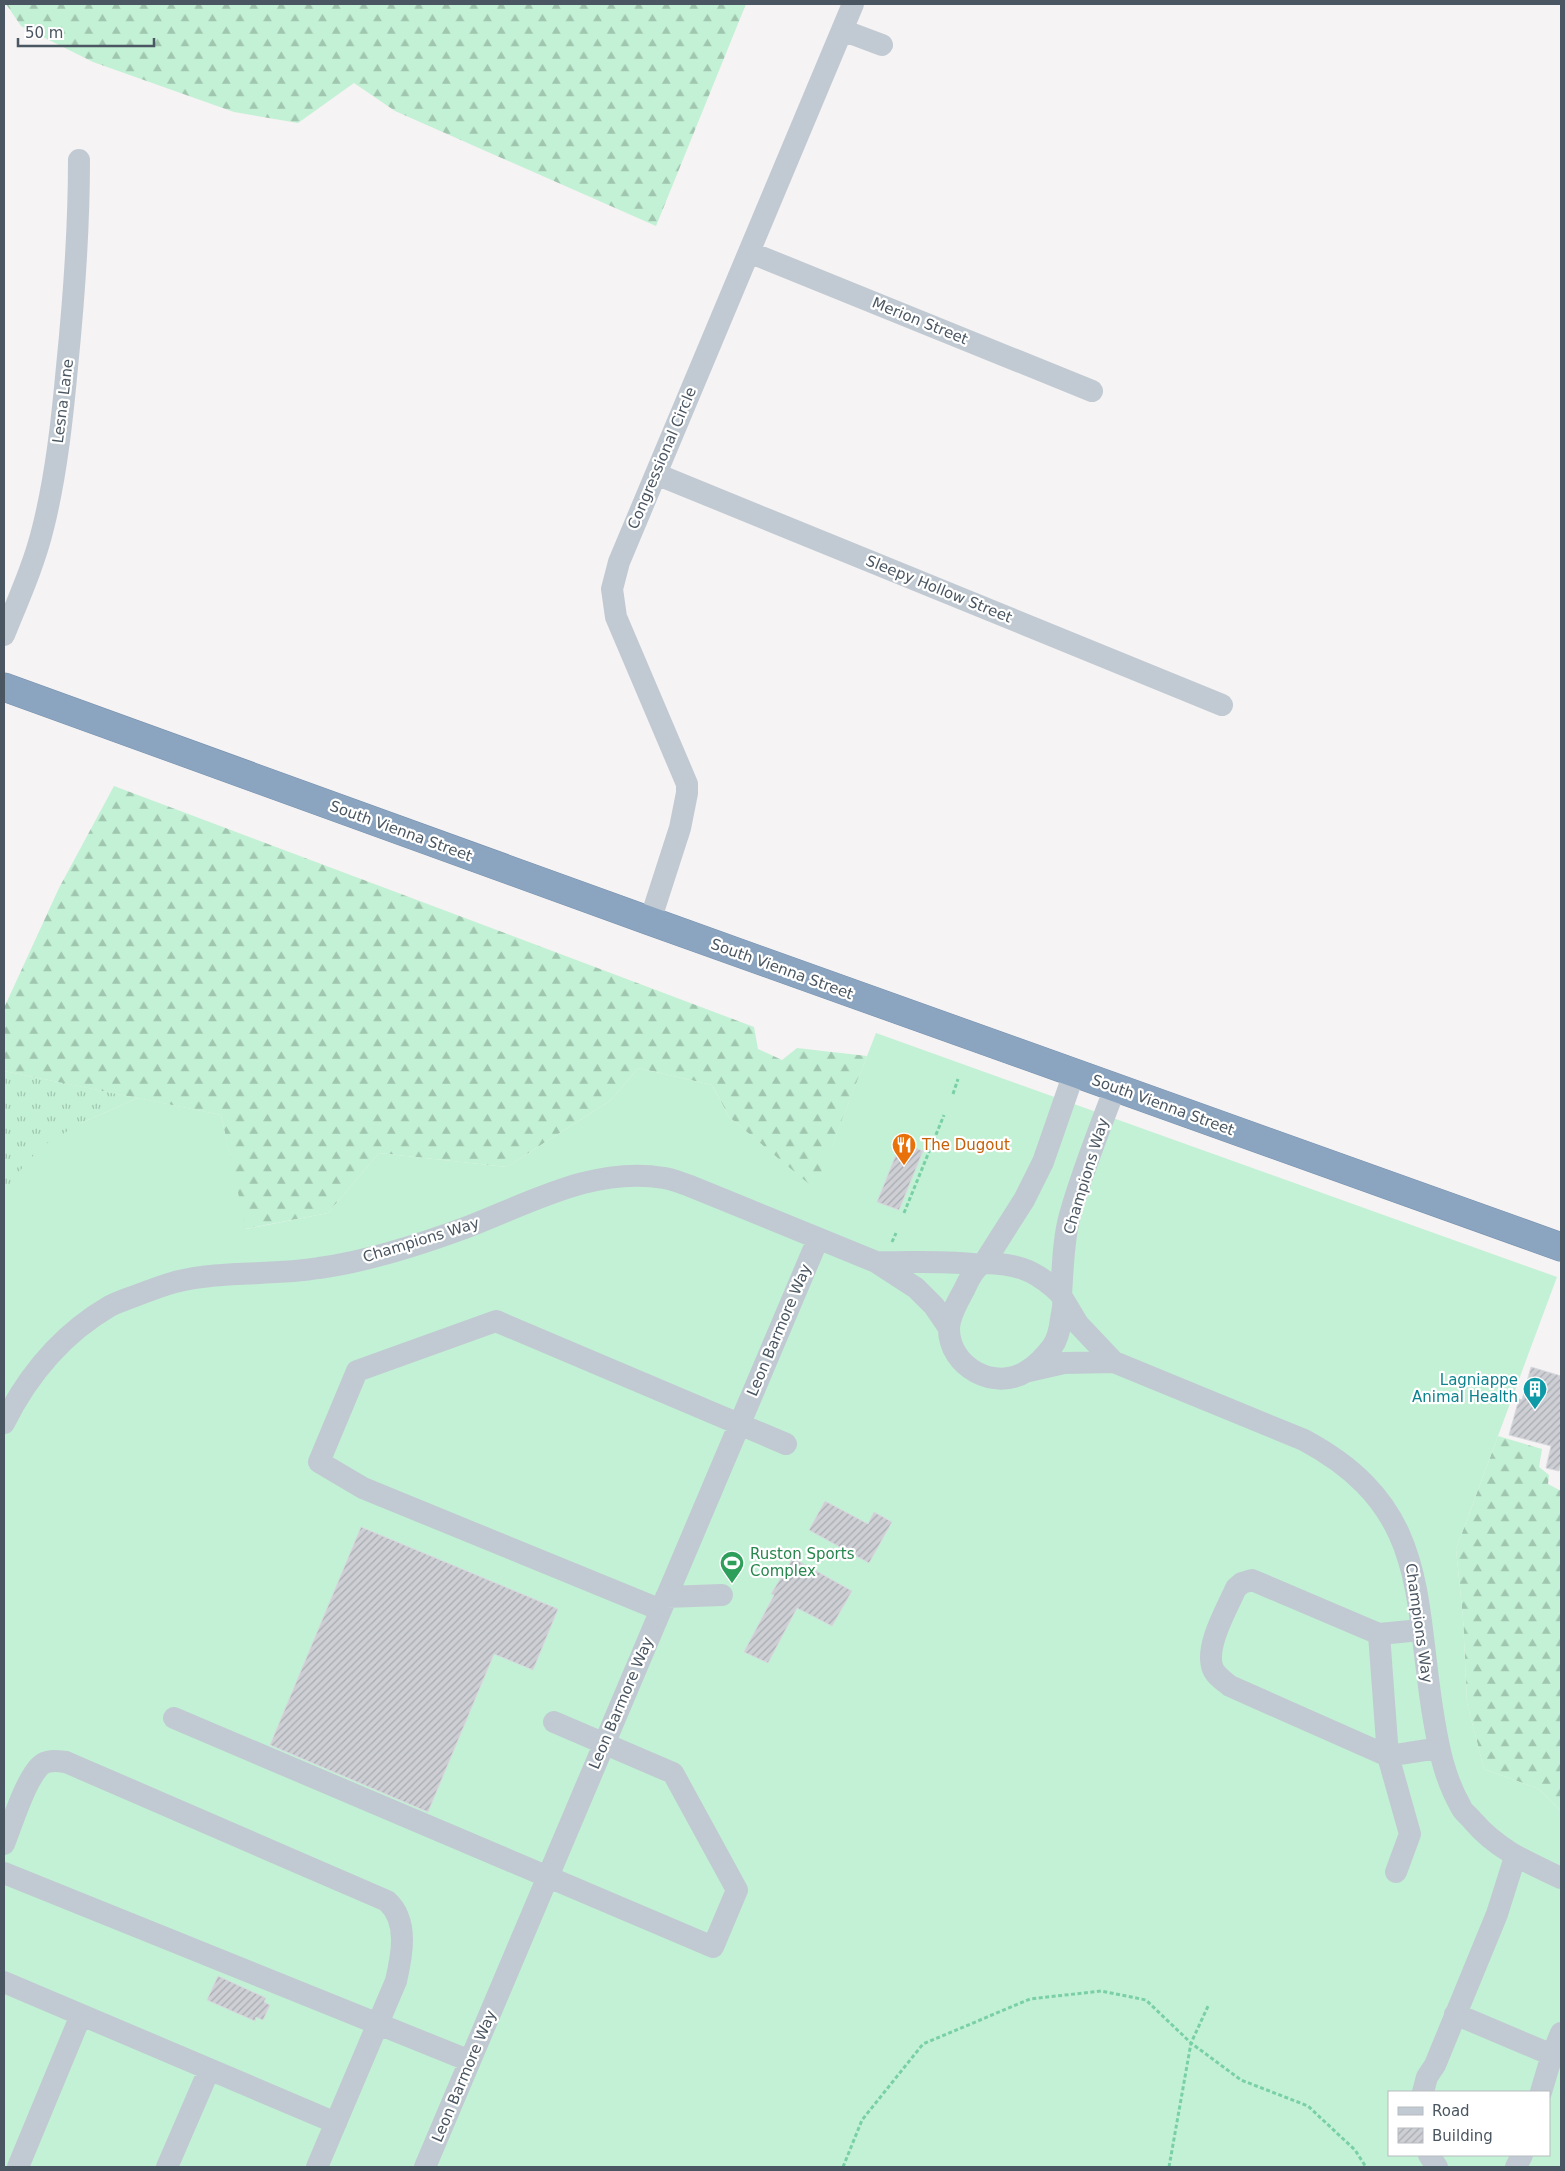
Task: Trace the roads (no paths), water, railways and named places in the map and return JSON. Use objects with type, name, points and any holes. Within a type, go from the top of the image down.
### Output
[{"type":"highway","name":"South Vienna Street","points":[[4,687],[650,921],[1561,1247]]},
{"type":"street","name":"Congressional Circle","points":[[650,921],[680,828],[688,793],[687,784],[616,617],[612,589],[619,562],[853,4]]},
{"type":"street","points":[[842,30],[882,45]]},
{"type":"street","name":"Lesna Lane","points":[[4,635],[27,579],[40,538],[56,460],[62,422],[76,284],[79,160]]},
{"type":"street","name":"Merion Street","points":[[749,252],[1092,390]]},
{"type":"street","name":"Sleepy Hollow Street","points":[[656,474],[1222,705]]},
{"type":"street","points":[[949,1328],[956,1305],[1024,1200],[1042,1162],[1074,1073]]},
{"type":"street","name":"Champions Way","points":[[1027,1372],[1046,1356],[1054,1344],[1059,1330],[1064,1246],[1070,1215],[1095,1139],[1115,1088]]},
{"type":"street","name":"Champions Way","points":[[4,1423],[15,1400],[32,1375],[53,1350],[82,1325],[111,1306],[176,1282],[205,1277],[319,1268],[383,1254],[468,1227],[571,1186],[597,1179],[628,1176],[664,1178],[690,1186],[876,1262],[916,1288],[934,1306],[949,1328],[960,1359],[977,1373],[989,1378],[1004,1378],[1064,1363],[1114,1362],[1304,1440],[1329,1454],[1369,1488],[1398,1528],[1409,1556],[1416,1585],[1428,1682],[1441,1761],[1461,1808],[1484,1834],[1515,1857],[1561,1878]]},
{"type":"street","name":"Leon Barmore Way","points":[[425,2167],[818,1239]]},
{"type":"street","name":"Champions Way","points":[[876,1262],[1007,1264],[1026,1269],[1041,1276],[1062,1297],[1078,1324],[1114,1362]]},
{"type":"street","points":[[722,1595],[663,1604],[362,1488],[319,1462],[357,1371],[496,1320],[786,1444]]},
{"type":"street","points":[[1421,1630],[1378,1634],[1252,1580],[1242,1583],[1236,1588],[1213,1641],[1212,1667],[1219,1677],[1230,1686],[1388,1756],[1439,1748]]},
{"type":"street","points":[[1378,1634],[1388,1756],[1410,1834],[1396,1872]]},
{"type":"street","points":[[174,1718],[713,1947],[737,1890],[673,1773],[554,1722]]},
{"type":"street","points":[[4,1844],[30,1782],[40,1766],[52,1760],[66,1762],[387,1901],[395,1908],[400,1920],[401,1958],[396,1981],[317,2167]]},
{"type":"street","points":[[1423,2091],[1427,2077],[1435,2065],[1497,1914],[1515,1857]]},
{"type":"street","points":[[4,1873],[470,2061]]},
{"type":"street","points":[[4,1982],[336,2123]]},
{"type":"street","points":[[1456,2014],[1552,2055]]},
{"type":"street","points":[[18,2167],[81,2015]]},
{"type":"street","points":[[1541,2091],[1561,2033]]},
{"type":"street","points":[[167,2167],[209,2070]]},
{"type":"street","points":[[1430,2156],[1437,2167]]},
{"type":"place","name":"The Dugout","points":[[904,1166]]},
{"type":"place","name":"Lagniappe Animal Health","points":[[1535,1410]]},
{"type":"place","name":"Ruston Sports Complex","points":[[732,1584]]}]
